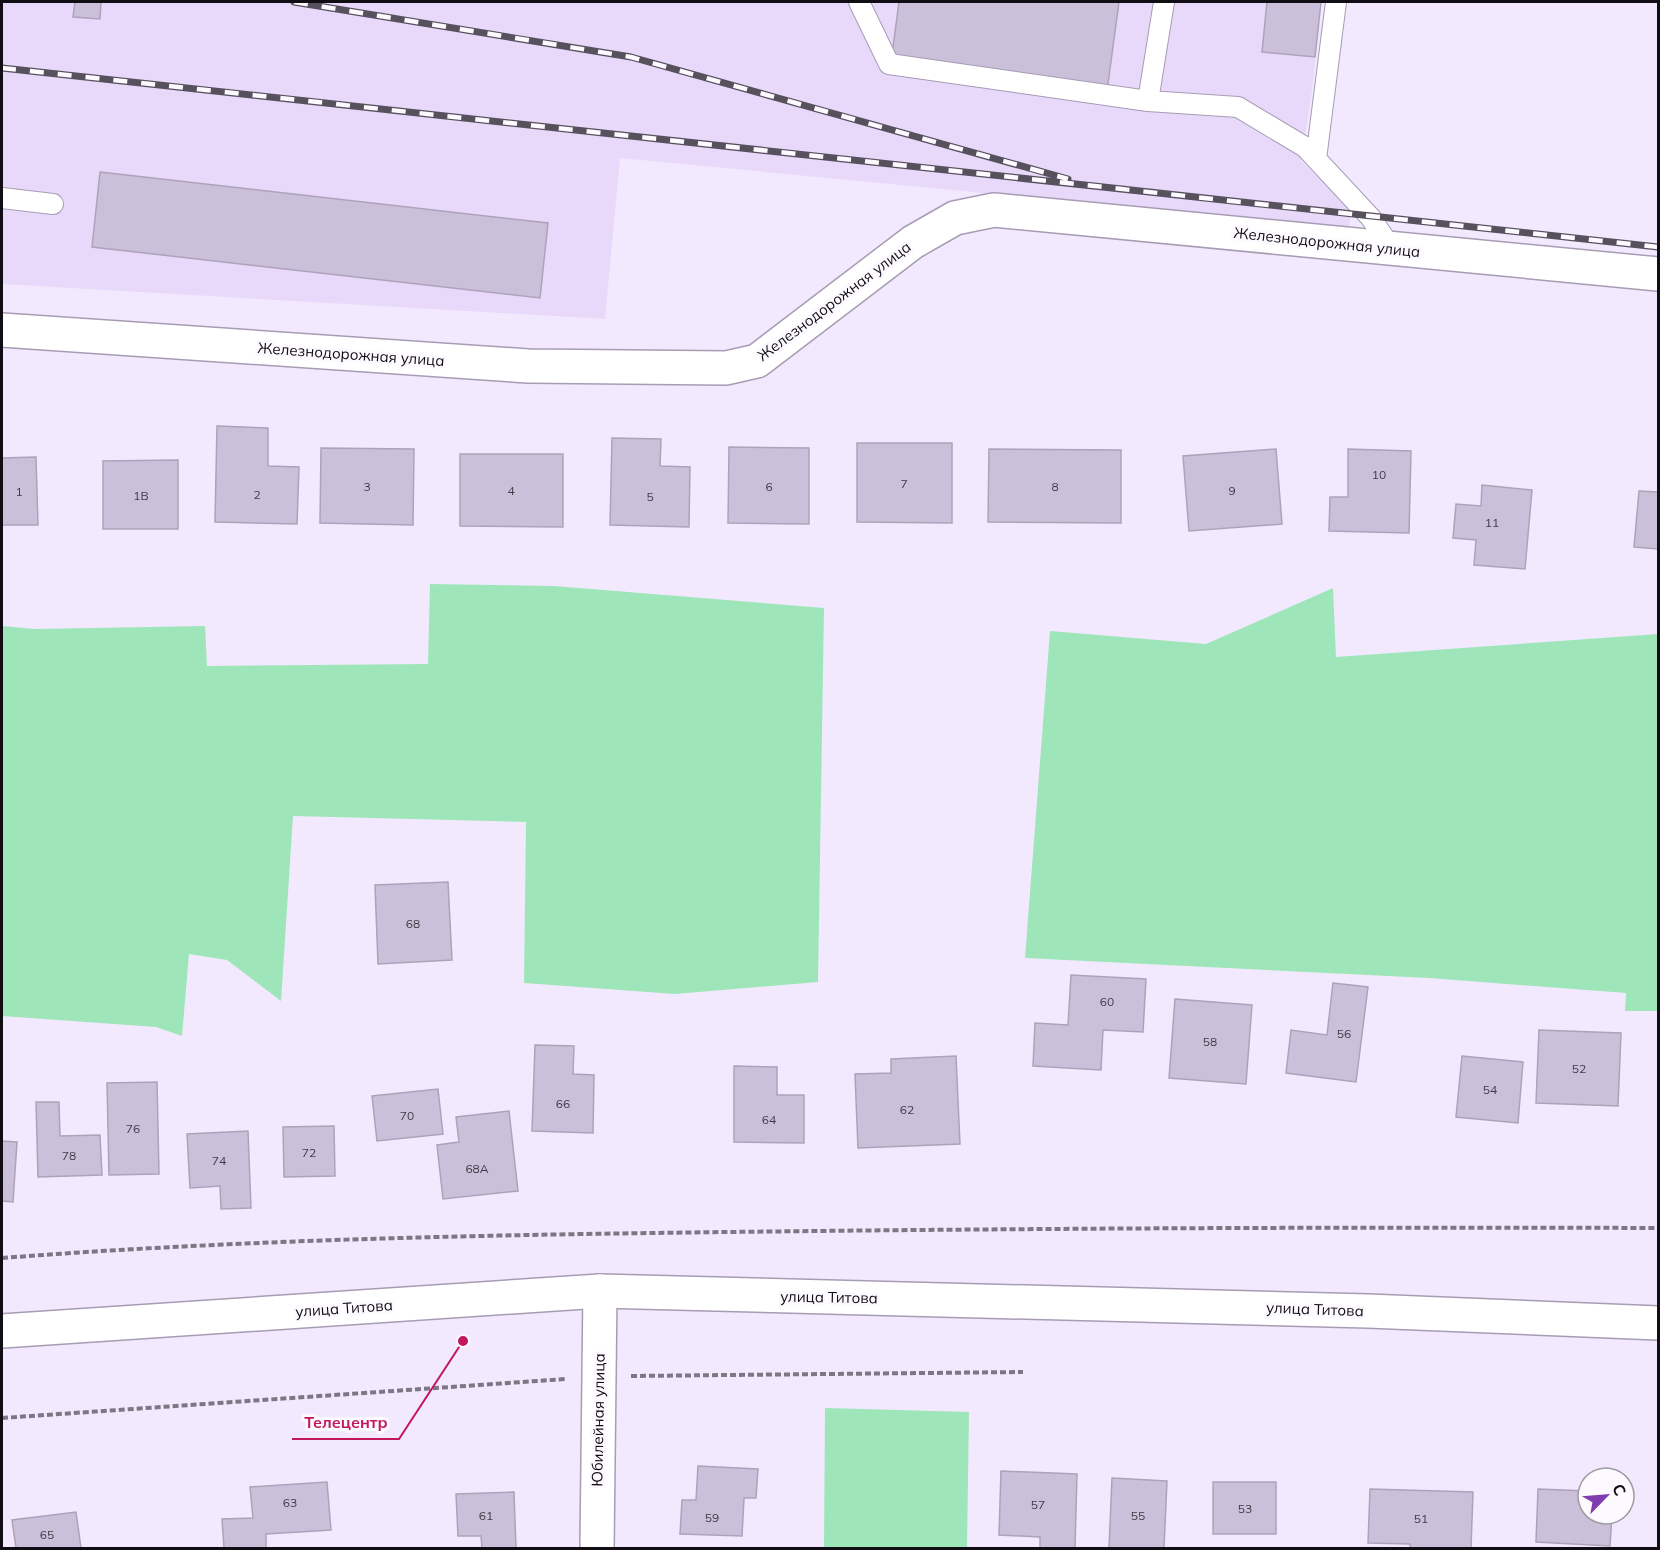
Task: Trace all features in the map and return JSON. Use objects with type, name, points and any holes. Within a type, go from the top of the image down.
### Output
[{"type":"street","name":"Железнодорожная улица","points":[[2,330],[528,366],[726,368],[758,361],[913,242],[956,218],[994,210],[1659,274]]},
{"type":"street","name":"улица Титова","points":[[2,1331],[600,1291],[1368,1311],[1659,1323]]},
{"type":"street","name":"Юбилейная улица","points":[[597,1548],[600,1291]]},
{"type":"lane","points":[[859,2],[889,64],[1148,100],[1238,107],[1305,147],[1371,218],[1392,248]]},
{"type":"lane","points":[[1148,100],[1164,2]]},
{"type":"lane","points":[[1316,159],[1336,2]]},
{"type":"lane","points":[[2,198],[53,204]]},
{"type":"path","points":[[2,1258],[246,1242],[521,1234],[1316,1226],[1659,1228]]},
{"type":"path","points":[[2,1418],[599,1377],[1023,1372]]},
{"type":"shaded area","points":[[2,2],[1321,2],[1312,91],[1301,161],[1351,209],[1349,228],[620,158],[605,319],[2,284]]},
{"type":"green space","points":[[430,584],[554,586],[824,608],[818,982],[675,994],[524,983],[526,822],[293,816],[281,1001],[227,960],[189,954],[182,1036],[156,1027],[2,1016],[2,626],[35,629],[205,626],[207,666],[428,664]]},
{"type":"green space","points":[[1333,588],[1336,657],[1658,634],[1658,1011],[1625,1011],[1626,993],[1429,978],[1025,958],[1050,631],[1206,644]]},
{"type":"green space","points":[[825,1408],[969,1412],[967,1548],[824,1548]]},
{"type":"building","points":[[75,2],[101,2],[100,19],[73,17]]},
{"type":"building","points":[[899,2],[1119,2],[1107,91],[891,62]]},
{"type":"building","points":[[1267,2],[1321,2],[1315,57],[1262,52]]},
{"type":"building","points":[[100,172],[548,223],[540,298],[92,247]]},
{"type":"building","points":[[217,426],[268,428],[268,466],[299,467],[297,524],[215,522]]},
{"type":"building","points":[[612,438],[661,439],[660,466],[690,467],[689,527],[610,525]]},
{"type":"building","points":[[857,443],[952,443],[952,523],[857,522]]},
{"type":"building","points":[[729,447],[809,448],[809,524],[728,523]]},
{"type":"building","points":[[321,448],[414,449],[413,525],[320,523]]},
{"type":"building","points":[[989,449],[1121,450],[1121,523],[988,522]]},
{"type":"building","points":[[1276,449],[1282,524],[1189,531],[1183,456]]},
{"type":"building","points":[[1348,449],[1411,451],[1409,533],[1329,531],[1330,497],[1348,497]]},
{"type":"building","points":[[460,454],[563,454],[563,527],[460,526]]},
{"type":"building","points":[[36,457],[38,525],[2,525],[2,458]]},
{"type":"building","points":[[178,460],[178,529],[103,529],[103,461]]},
{"type":"building","points":[[1482,485],[1532,490],[1525,569],[1474,565],[1476,540],[1453,538],[1456,504],[1481,506]]},
{"type":"building","points":[[1639,491],[1658,492],[1658,549],[1634,547]]},
{"type":"building","points":[[448,882],[452,960],[378,964],[375,885]]},
{"type":"building","points":[[1071,975],[1146,979],[1143,1032],[1103,1030],[1101,1070],[1033,1066],[1035,1023],[1068,1025]]},
{"type":"building","points":[[1333,983],[1368,987],[1356,1082],[1286,1073],[1291,1030],[1327,1035]]},
{"type":"building","points":[[1175,999],[1252,1005],[1246,1084],[1169,1078]]},
{"type":"building","points":[[1539,1030],[1621,1033],[1618,1106],[1536,1103]]},
{"type":"building","points":[[535,1045],[574,1046],[573,1074],[594,1075],[593,1133],[532,1131]]},
{"type":"building","points":[[956,1056],[960,1144],[858,1148],[855,1074],[891,1073],[891,1059]]},
{"type":"building","points":[[1462,1056],[1523,1062],[1518,1123],[1456,1117]]},
{"type":"building","points":[[734,1066],[777,1067],[777,1095],[804,1095],[804,1143],[734,1142]]},
{"type":"building","points":[[157,1082],[159,1174],[109,1175],[107,1083]]},
{"type":"building","points":[[438,1089],[443,1134],[377,1141],[372,1096]]},
{"type":"building","points":[[36,1102],[59,1102],[60,1136],[100,1135],[102,1175],[38,1177]]},
{"type":"building","points":[[509,1111],[518,1191],[443,1199],[437,1145],[459,1142],[456,1117]]},
{"type":"building","points":[[334,1126],[335,1176],[284,1177],[283,1127]]},
{"type":"building","points":[[248,1131],[251,1208],[221,1209],[220,1186],[190,1188],[187,1134]]},
{"type":"building","points":[[2,1141],[17,1142],[13,1202],[2,1201]]},
{"type":"building","points":[[698,1466],[758,1469],[756,1498],[744,1498],[742,1536],[680,1534],[682,1500],[696,1500]]},
{"type":"building","points":[[1001,1471],[1077,1474],[1075,1548],[1040,1548],[1040,1537],[999,1535]]},
{"type":"building","points":[[1112,1478],[1167,1481],[1164,1548],[1109,1548]]},
{"type":"building","points":[[327,1482],[331,1530],[266,1534],[266,1548],[224,1548],[222,1519],[253,1518],[250,1487]]},
{"type":"building","points":[[1213,1482],[1276,1482],[1276,1534],[1213,1534]]},
{"type":"building","points":[[1370,1489],[1473,1492],[1471,1548],[1410,1548],[1410,1544],[1368,1543]]},
{"type":"building","points":[[1538,1489],[1576,1491],[1576,1526],[1611,1526],[1610,1546],[1536,1542]]},
{"type":"building","points":[[514,1492],[516,1548],[482,1548],[481,1536],[458,1536],[456,1494]]},
{"type":"building","points":[[76,1512],[81,1548],[16,1548],[12,1520]]},
{"type":"railway","points":[[294,2],[631,57],[1068,179]]},
{"type":"railway","points":[[2,68],[1658,247]]},
{"type":"place","name":"Телецентр","points":[[463,1341]]}]
